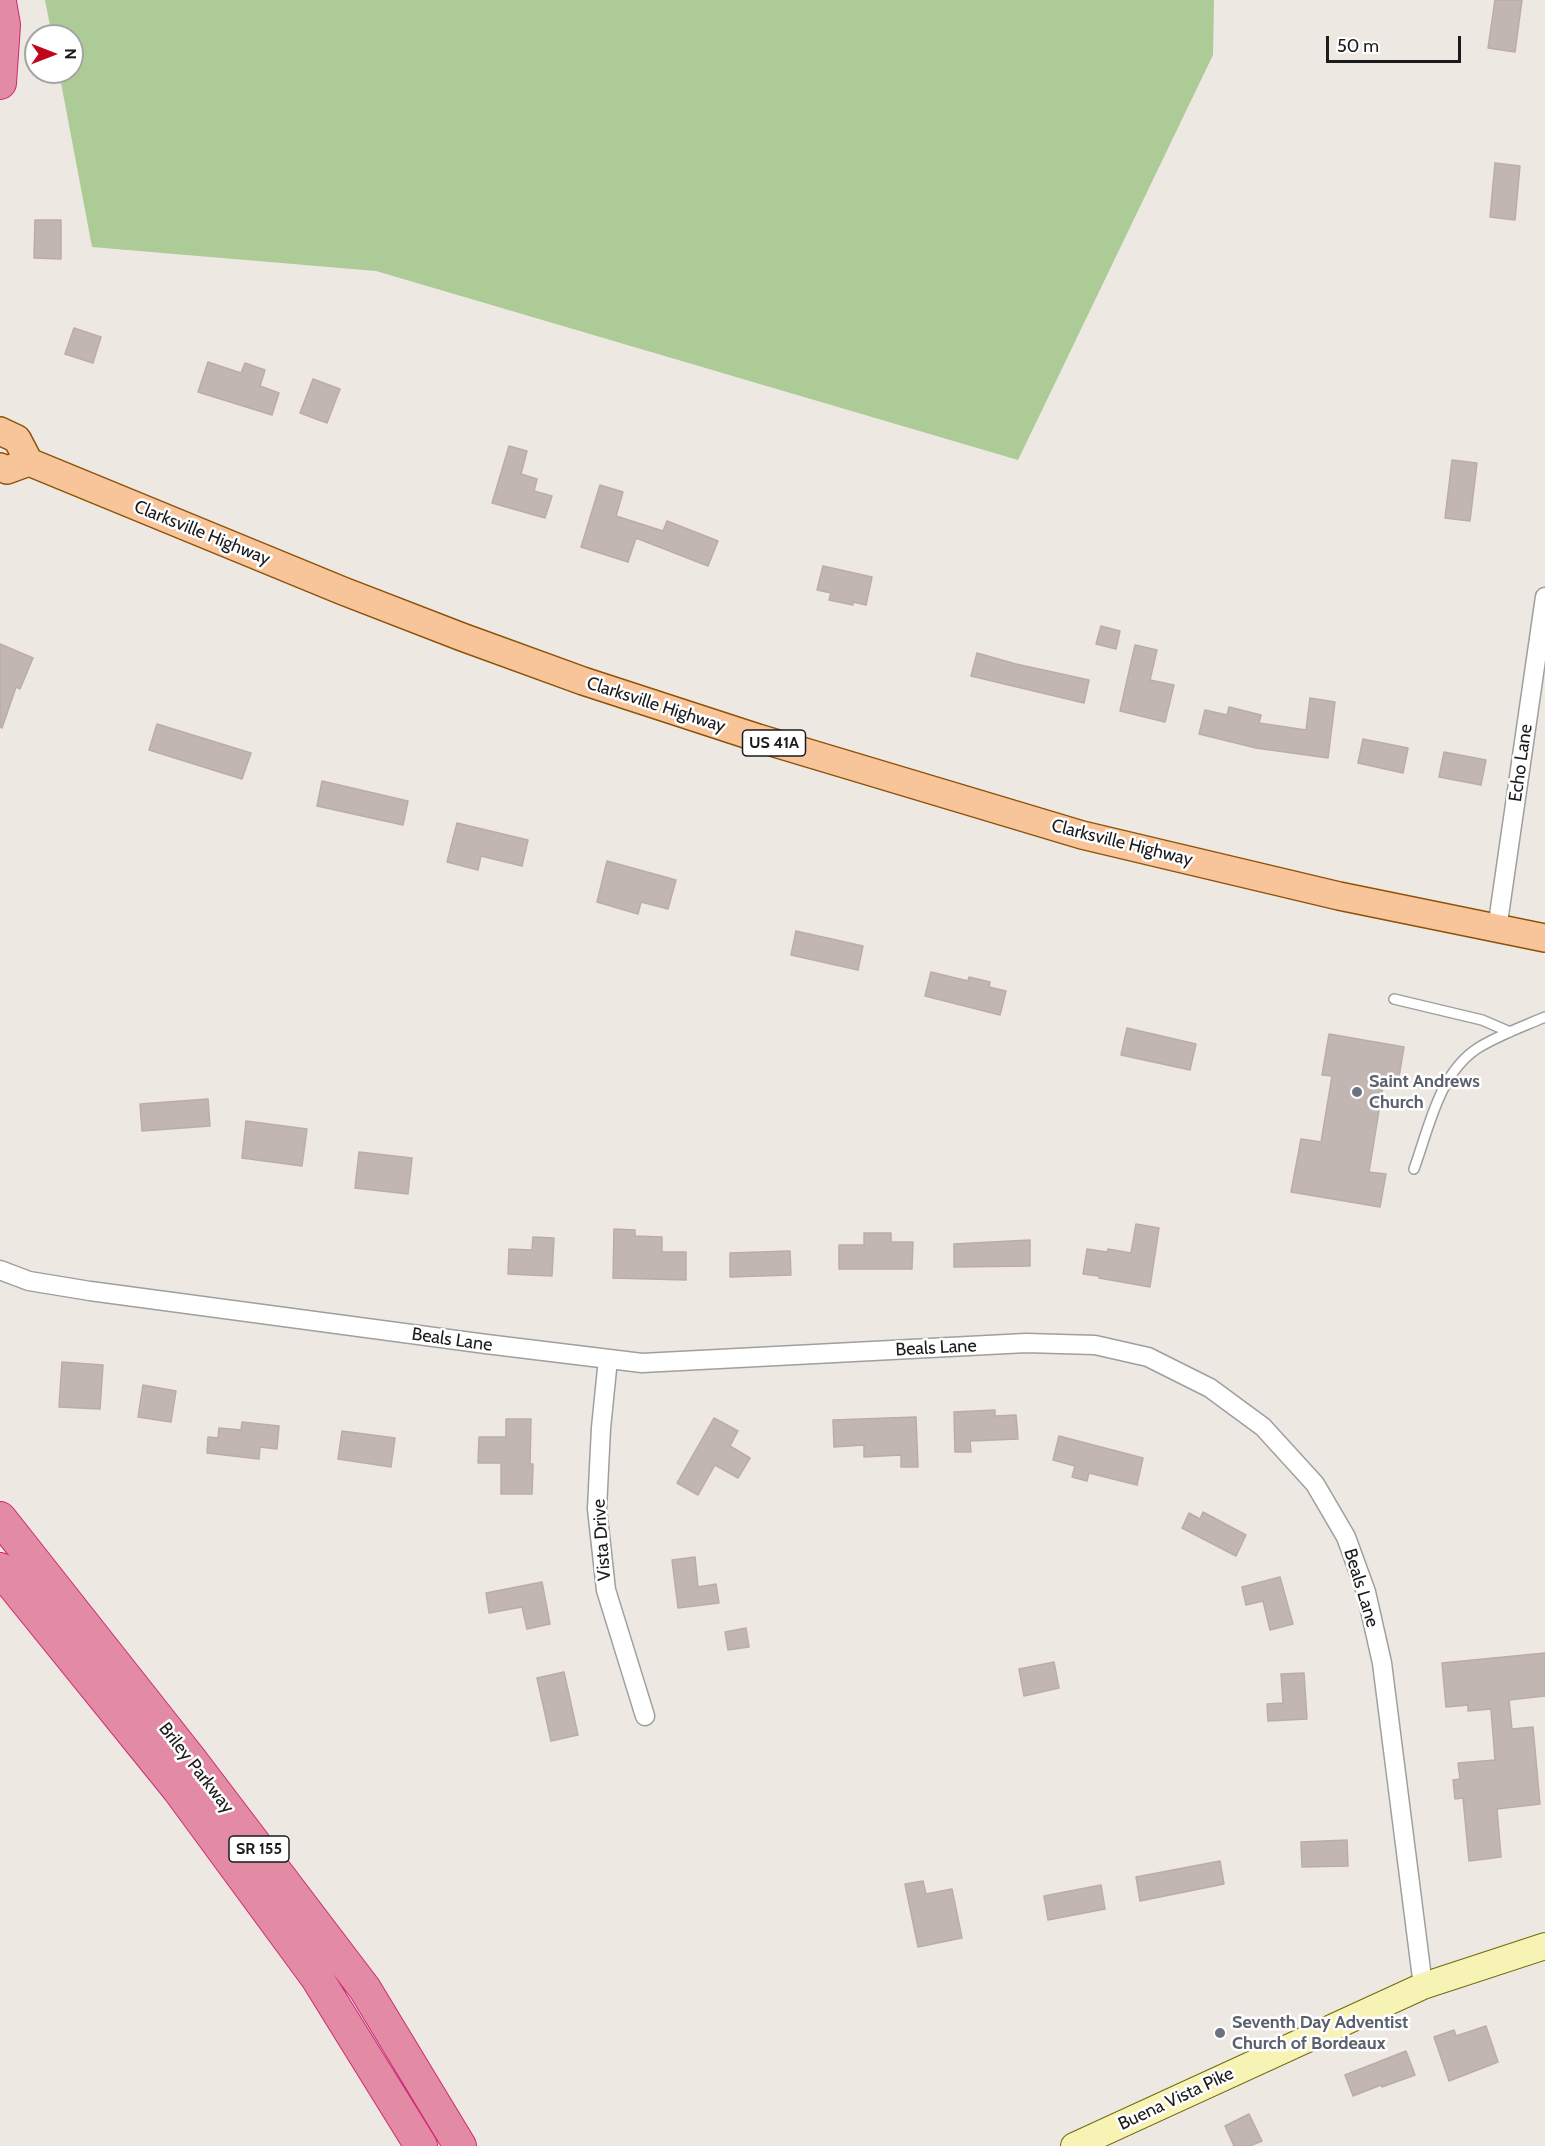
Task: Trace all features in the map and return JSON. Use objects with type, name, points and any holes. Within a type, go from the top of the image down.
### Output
[{"type":"highway","points":[[0,2],[4,26],[0,83]]},
{"type":"highway","name":"Briley Parkway","points":[[0,1518],[191,1760],[365,1989],[460,2146]]},
{"type":"highway","name":"Briley Parkway","points":[[0,1569],[178,1789],[317,1978],[421,2146]]},
{"type":"main road","points":[[0,431],[17,439],[29,462],[7,470],[0,467]]},
{"type":"main road","name":"Clarksville Highway","points":[[29,462],[343,591],[462,637],[583,681],[758,738],[1082,835],[1339,896],[1545,938]]},
{"type":"main road","name":"Buena Vista Pike","points":[[1074,2146],[1423,1986],[1545,1946]]},
{"type":"street","name":"Echo Lane","points":[[1497,929],[1545,597]]},
{"type":"street","name":"Beals Lane","points":[[0,1270],[29,1281],[90,1291],[653,1363],[1026,1343],[1095,1345],[1154,1360],[1210,1388],[1263,1427],[1315,1484],[1346,1537],[1366,1592],[1382,1663],[1423,1986]]},
{"type":"street","name":"Vista Drive","points":[[608,1359],[601,1428],[597,1509],[606,1590],[645,1716]]},
{"type":"lane","points":[[1394,999],[1482,1020],[1510,1032]]},
{"type":"lane","points":[[1414,1169],[1444,1086],[1460,1065],[1475,1050],[1545,1017]]},
{"type":"green space","points":[[45,0],[1214,0],[1213,55],[1018,460],[376,271],[92,247],[61,84],[84,84],[84,24],[50,24]]},
{"type":"building","points":[[1495,0],[1522,0],[1515,52],[1488,48]]},
{"type":"building","points":[[1495,163],[1520,166],[1515,220],[1490,217]]},
{"type":"building","points":[[35,220],[61,220],[61,259],[34,258]]},
{"type":"building","points":[[74,328],[101,337],[93,363],[65,354]]},
{"type":"building","points":[[208,362],[241,373],[245,363],[265,370],[260,386],[279,393],[272,415],[198,392]]},
{"type":"building","points":[[313,379],[340,389],[327,423],[300,413]]},
{"type":"building","points":[[509,446],[527,451],[521,474],[537,479],[534,491],[552,496],[545,518],[492,503]]},
{"type":"building","points":[[1452,460],[1477,463],[1470,521],[1445,518]]},
{"type":"building","points":[[600,485],[623,492],[616,516],[663,531],[667,521],[718,541],[708,566],[636,538],[628,562],[581,547]]},
{"type":"building","points":[[823,566],[872,577],[866,605],[829,600],[831,593],[817,590]]},
{"type":"building","points":[[1101,626],[1120,631],[1116,649],[1096,644]]},
{"type":"building","points":[[0,644],[33,658],[20,689],[16,687],[2,728],[0,727]]},
{"type":"building","points":[[1135,645],[1157,650],[1150,680],[1174,685],[1165,722],[1120,711]]},
{"type":"building","points":[[977,653],[1089,680],[1084,703],[971,676]]},
{"type":"building","points":[[1310,698],[1335,702],[1328,758],[1256,748],[1199,734],[1205,710],[1227,715],[1229,707],[1261,715],[1259,723],[1306,730]]},
{"type":"building","points":[[157,724],[251,753],[242,779],[149,750]]},
{"type":"building","points":[[1363,739],[1408,748],[1403,773],[1358,763]]},
{"type":"building","points":[[1444,752],[1486,760],[1481,785],[1439,777]]},
{"type":"building","points":[[322,781],[408,801],[403,825],[317,806]]},
{"type":"building","points":[[457,823],[528,840],[522,866],[481,856],[478,870],[447,862]]},
{"type":"building","points":[[607,861],[676,880],[668,909],[641,902],[638,914],[597,902]]},
{"type":"building","points":[[796,931],[863,946],[858,970],[791,955]]},
{"type":"building","points":[[931,972],[968,981],[969,977],[990,982],[989,987],[1006,991],[1000,1015],[925,996]]},
{"type":"building","points":[[1127,1028],[1196,1044],[1190,1070],[1121,1055]]},
{"type":"building","points":[[1329,1034],[1404,1047],[1397,1089],[1383,1086],[1369,1172],[1386,1174],[1380,1207],[1291,1192],[1301,1139],[1321,1142],[1332,1076],[1322,1075]]},
{"type":"building","points":[[208,1099],[210,1126],[142,1131],[140,1104]]},
{"type":"building","points":[[246,1121],[307,1129],[302,1166],[242,1158]]},
{"type":"building","points":[[359,1152],[412,1158],[408,1194],[355,1188]]},
{"type":"building","points":[[1136,1224],[1159,1228],[1150,1287],[1083,1274],[1087,1249],[1107,1252],[1108,1249],[1131,1253]]},
{"type":"building","points":[[614,1229],[635,1230],[635,1236],[662,1237],[662,1252],[686,1252],[686,1280],[613,1278]]},
{"type":"building","points":[[864,1233],[891,1233],[891,1242],[913,1242],[912,1269],[839,1269],[839,1245],[864,1245]]},
{"type":"building","points":[[533,1237],[554,1238],[552,1276],[508,1274],[509,1249],[532,1250]]},
{"type":"building","points":[[1030,1240],[1030,1266],[954,1267],[954,1244]]},
{"type":"building","points":[[790,1251],[791,1275],[730,1277],[730,1253]]},
{"type":"building","points":[[62,1362],[103,1365],[100,1409],[59,1407]]},
{"type":"building","points":[[143,1385],[176,1391],[171,1422],[138,1417]]},
{"type":"building","points":[[995,1410],[995,1416],[1016,1415],[1018,1439],[970,1441],[971,1452],[955,1452],[954,1412]]},
{"type":"building","points":[[916,1417],[918,1467],[901,1467],[901,1455],[864,1457],[864,1445],[834,1447],[833,1420]]},
{"type":"building","points":[[714,1418],[738,1431],[730,1446],[750,1458],[738,1478],[715,1465],[698,1495],[677,1483]]},
{"type":"building","points":[[506,1419],[531,1419],[532,1494],[501,1494],[501,1463],[478,1463],[479,1437],[506,1437]]},
{"type":"building","points":[[242,1422],[279,1426],[277,1449],[260,1447],[259,1459],[207,1453],[208,1437],[218,1438],[219,1428],[241,1430]]},
{"type":"building","points":[[342,1431],[395,1438],[391,1467],[338,1459]]},
{"type":"building","points":[[1059,1436],[1143,1458],[1137,1485],[1089,1473],[1087,1481],[1072,1477],[1075,1466],[1053,1460]]},
{"type":"building","points":[[1203,1512],[1246,1535],[1236,1556],[1182,1528],[1189,1513],[1200,1519]]},
{"type":"building","points":[[695,1557],[698,1587],[716,1584],[719,1603],[678,1608],[672,1560]]},
{"type":"building","points":[[1280,1577],[1293,1624],[1270,1630],[1263,1601],[1246,1605],[1242,1587]]},
{"type":"building","points":[[542,1582],[550,1624],[527,1629],[522,1607],[489,1613],[486,1593]]},
{"type":"building","points":[[746,1628],[749,1647],[728,1650],[725,1632]]},
{"type":"building","points":[[1545,1653],[1545,1696],[1509,1700],[1512,1729],[1533,1727],[1540,1804],[1497,1809],[1501,1857],[1469,1861],[1463,1798],[1455,1799],[1453,1780],[1460,1779],[1458,1763],[1495,1760],[1491,1709],[1468,1711],[1468,1705],[1446,1707],[1442,1663]]},
{"type":"building","points":[[1054,1662],[1059,1688],[1024,1696],[1019,1669]]},
{"type":"building","points":[[564,1672],[578,1735],[551,1741],[537,1678]]},
{"type":"building","points":[[1304,1673],[1307,1719],[1268,1721],[1267,1704],[1283,1703],[1281,1674]]},
{"type":"building","points":[[1347,1840],[1348,1866],[1302,1867],[1301,1842]]},
{"type":"building","points":[[1220,1861],[1224,1884],[1140,1901],[1136,1877]]},
{"type":"building","points":[[923,1881],[926,1894],[952,1889],[962,1938],[918,1947],[905,1884]]},
{"type":"building","points":[[1101,1885],[1105,1909],[1048,1920],[1044,1896]]},
{"type":"building","points":[[1486,2026],[1498,2062],[1449,2081],[1434,2037],[1454,2030],[1456,2036]]},
{"type":"building","points":[[1406,2051],[1415,2075],[1353,2096],[1345,2075]]},
{"type":"building","points":[[1249,2114],[1262,2141],[1250,2146],[1234,2146],[1225,2126]]},
{"type":"place","name":"Saint Andrews Church","points":[[1357,1092]]},
{"type":"place","name":"Seventh Day Adventist Church of Bordeaux","points":[[1220,2033]]}]
